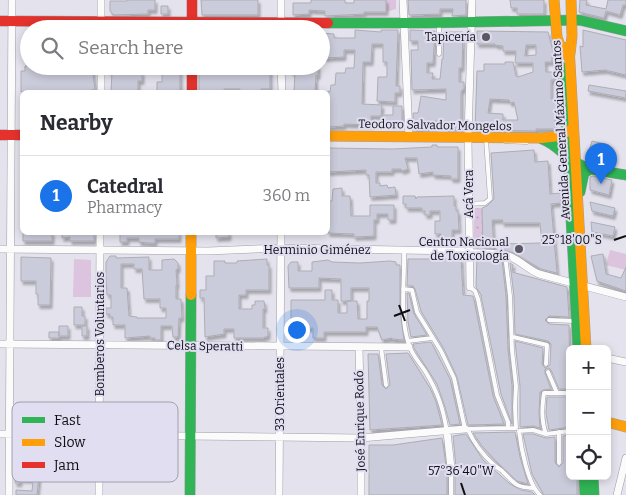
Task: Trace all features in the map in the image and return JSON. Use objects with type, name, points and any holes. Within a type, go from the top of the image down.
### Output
[{"type":"main road","points":[[192,0],[192,20]]},
{"type":"main road","points":[[563,1],[564,21],[572,36],[566,54]]},
{"type":"main road","points":[[563,1],[564,21],[557,37],[566,54]]},
{"type":"main road","points":[[330,25],[580,20],[626,31]]},
{"type":"main road","points":[[0,21],[20,21]]},
{"type":"main road","name":"Avenida General Máximo Santos","points":[[566,54],[570,131],[576,162],[578,210],[576,321],[578,345]]},
{"type":"main road","points":[[192,75],[192,90]]},
{"type":"main road","name":"Avenida General Máximo Santos","points":[[570,131],[567,156],[578,284],[586,345]]},
{"type":"main road","name":"Teodoro Salvador Mongelos","points":[[330,136],[537,138],[570,131]]},
{"type":"main road","points":[[5,135],[20,135]]},
{"type":"main road","points":[[537,138],[555,144],[576,162],[626,176]]},
{"type":"main road","points":[[578,210],[582,179],[584,174],[592,168]]},
{"type":"main road","points":[[190,495],[191,235]]},
{"type":"main road","points":[[611,423],[626,427]]},
{"type":"main road","points":[[584,480],[585,495]]},
{"type":"main road","points":[[593,480],[594,495]]},
{"type":"street","points":[[9,495],[10,249],[5,135],[12,0]]},
{"type":"street","points":[[101,0],[101,20]]},
{"type":"street","points":[[281,0],[281,20]]},
{"type":"street","points":[[402,0],[408,136]]},
{"type":"street","name":"Acá Vera","points":[[470,287],[468,138],[472,0]]},
{"type":"street","points":[[101,75],[101,90]]},
{"type":"street","points":[[281,75],[282,90]]},
{"type":"street","name":"Bomberos Voluntarios","points":[[99,402],[100,235]]},
{"type":"street","name":"33 Orientales","points":[[279,495],[281,235]]},
{"type":"street","name":"Herminio Giménez","points":[[0,249],[191,251],[281,248],[460,251],[510,256],[530,270],[626,297]]},
{"type":"street","name":"Celsa Speratti","points":[[0,344],[359,347],[409,344]]},
{"type":"street","name":"José Enrique Rodó","points":[[359,347],[361,495]]},
{"type":"street","points":[[611,359],[626,362]]},
{"type":"street","points":[[178,436],[361,438],[466,429]]},
{"type":"street","points":[[447,432],[451,468]]},
{"type":"street","points":[[0,434],[12,434]]},
{"type":"street","points":[[618,495],[626,458]]},
{"type":"street","name":"Bomberos Voluntarios","points":[[99,482],[99,495]]},
{"type":"lane","points":[[439,23],[439,54]]},
{"type":"lane","points":[[469,204],[485,203],[490,198],[486,138]]},
{"type":"lane","points":[[404,250],[404,315],[409,344],[440,398],[447,432]]},
{"type":"lane","points":[[504,255],[510,296],[512,350],[516,386],[515,406],[518,430],[533,488],[540,495]]},
{"type":"lane","name":"Acá Vera","points":[[470,287],[475,291],[478,299],[497,395],[508,422],[508,428]]},
{"type":"lane","points":[[403,289],[412,290],[417,312],[441,351],[454,378],[466,429],[486,457],[510,481],[520,486],[533,488]]},
{"type":"lane","points":[[549,320],[576,321]]},
{"type":"lane","points":[[512,337],[547,345],[546,364]]},
{"type":"lane","points":[[409,344],[432,338]]},
{"type":"lane","points":[[381,346],[386,385]]},
{"type":"lane","points":[[548,372],[557,393]]},
{"type":"lane","points":[[546,434],[542,408],[544,393],[566,393]]},
{"type":"lane","points":[[466,429],[508,428],[534,430],[546,434],[566,431]]},
{"type":"lane","points":[[559,432],[559,463]]},
{"type":"lane","points":[[451,468],[451,495]]},
{"type":"shaded area","points":[[386,0],[396,0],[396,9],[386,12]]},
{"type":"shaded area","points":[[474,208],[482,208],[483,251],[475,251],[474,249]]},
{"type":"shaded area","points":[[610,250],[626,254],[626,270],[606,265]]},
{"type":"shaded area","points":[[74,259],[91,260],[91,297],[73,297]]},
{"type":"building","points":[[155,0],[155,10],[148,10],[148,14],[114,15],[110,11],[110,1]]},
{"type":"building","points":[[201,0],[258,0],[258,15],[202,15]]},
{"type":"building","points":[[311,0],[345,0],[345,3],[354,3],[354,0],[386,0],[386,12],[325,16],[325,11],[309,10],[309,14],[293,15],[293,3],[311,3]]},
{"type":"building","points":[[408,0],[466,0],[466,15],[452,16],[453,9],[440,9],[440,14],[409,15]]},
{"type":"building","points":[[510,0],[544,0],[544,14],[517,14],[517,8],[511,8]]},
{"type":"building","points":[[580,0],[587,0],[586,5],[606,9],[608,0],[626,0],[626,5],[623,5],[620,15],[606,11],[604,18],[579,12]]},
{"type":"building","points":[[161,6],[168,6],[168,14],[161,14]]},
{"type":"building","points":[[355,30],[381,32],[381,30],[398,30],[396,86],[400,86],[400,93],[395,93],[395,102],[377,101],[378,77],[387,77],[387,62],[383,62],[383,44],[372,44],[371,62],[363,62],[362,104],[382,105],[381,116],[371,116],[371,125],[344,124],[344,126],[330,127],[331,85],[335,85],[336,73],[345,73],[346,68],[354,68],[355,50],[344,50],[344,57],[330,58],[330,34],[334,34],[334,38],[355,38]]},
{"type":"building","points":[[410,30],[435,31],[433,63],[427,63],[427,73],[433,73],[432,79],[440,79],[444,32],[463,32],[462,68],[459,68],[459,82],[464,82],[464,89],[461,91],[461,128],[445,128],[445,122],[435,121],[434,128],[421,127],[421,130],[414,128],[413,113],[418,113],[421,96],[446,100],[446,89],[412,90],[411,50],[418,50],[418,41],[410,41]]},
{"type":"building","points":[[583,30],[626,40],[626,75],[605,70],[582,72],[580,46],[583,47]]},
{"type":"building","points":[[477,31],[548,32],[554,55],[552,55],[552,62],[545,62],[546,72],[554,72],[554,80],[551,80],[551,99],[556,99],[557,120],[555,120],[555,129],[536,129],[536,131],[475,130],[477,71],[484,71],[484,64],[513,62],[516,76],[518,77],[533,72],[533,63],[515,63],[516,51],[503,51],[503,46],[495,44],[477,44]],"holes":[[[526,45],[536,45],[536,55],[525,56]],[[490,99],[514,102],[518,120],[503,120],[503,114],[488,113]]]},
{"type":"building","points":[[21,75],[93,75],[95,90],[91,90],[21,90]]},
{"type":"building","points":[[112,75],[142,75],[142,81],[138,81],[138,90],[111,90]]},
{"type":"building","points":[[162,75],[180,75],[180,90],[157,90],[157,82],[162,82]]},
{"type":"building","points":[[199,75],[270,75],[270,89],[199,90]]},
{"type":"building","points":[[295,75],[316,75],[315,90],[294,90]]},
{"type":"building","points":[[589,85],[626,91],[626,98],[588,91]]},
{"type":"building","points":[[393,106],[402,106],[402,123],[390,124],[390,121],[382,121],[382,115],[393,115]]},
{"type":"building","points":[[592,141],[609,145],[603,163],[588,160]]},
{"type":"building","points":[[432,145],[437,145],[437,147],[458,147],[458,179],[451,179],[451,176],[433,175],[433,172],[419,174],[417,158],[405,158],[408,169],[376,172],[376,183],[380,183],[380,186],[387,185],[388,188],[395,187],[396,195],[370,197],[369,175],[366,175],[366,170],[330,172],[330,148],[393,149],[432,147]]},
{"type":"building","points":[[534,150],[535,162],[548,161],[550,194],[561,193],[561,203],[551,204],[557,273],[541,269],[514,253],[501,249],[501,244],[542,243],[540,223],[502,223],[503,220],[492,220],[494,248],[483,248],[482,208],[494,199],[491,153]]},
{"type":"building","points":[[590,177],[612,180],[609,195],[590,190]]},
{"type":"building","points":[[342,188],[342,196],[350,196],[351,216],[370,216],[370,205],[394,205],[394,220],[388,220],[388,214],[377,214],[377,220],[374,220],[374,236],[354,237],[354,234],[330,233],[330,201],[332,201],[333,189]]},
{"type":"building","points":[[403,196],[415,196],[416,199],[417,197],[454,196],[454,206],[456,206],[456,211],[458,211],[459,230],[452,230],[452,239],[441,239],[441,234],[435,234],[435,221],[440,221],[440,211],[430,211],[430,215],[425,215],[425,211],[422,211],[422,208],[406,208],[406,204],[403,204]]},
{"type":"building","points":[[590,202],[615,208],[613,216],[592,211]]},
{"type":"building","points":[[591,222],[615,227],[613,236],[592,232]]},
{"type":"building","points":[[23,235],[52,235],[52,241],[23,241]]},
{"type":"building","points":[[62,235],[94,235],[94,241],[70,241],[70,237],[62,238]]},
{"type":"building","points":[[120,235],[179,235],[179,239],[155,239],[155,243],[139,242],[139,238],[127,238],[127,242],[120,242]]},
{"type":"building","points":[[216,235],[229,235],[229,237],[216,238]]},
{"type":"building","points":[[603,254],[606,274],[621,278],[626,267],[626,291],[597,281],[591,256]]},
{"type":"building","points":[[110,256],[116,256],[116,258],[149,257],[149,270],[162,270],[162,260],[174,259],[178,263],[178,269],[176,270],[176,299],[181,299],[182,318],[179,318],[178,337],[173,337],[172,326],[161,326],[161,340],[155,340],[155,338],[150,338],[150,336],[125,338],[125,325],[113,325],[113,317],[110,317],[110,314],[106,314],[106,308],[111,308],[111,295],[107,295],[106,262]],"holes":[[[121,264],[134,264],[134,269],[142,269],[144,299],[160,299],[160,308],[166,308],[166,318],[137,318],[129,316],[127,288],[121,288]]]},
{"type":"building","points":[[21,257],[51,258],[50,305],[38,305],[36,281],[21,281]]},
{"type":"building","points":[[477,258],[502,260],[512,386],[512,424],[501,394],[482,296],[476,287]]},
{"type":"building","points":[[267,259],[267,265],[269,265],[269,290],[246,290],[246,295],[239,295],[239,309],[252,309],[255,301],[264,301],[263,328],[268,328],[268,336],[263,338],[234,338],[234,329],[224,329],[224,334],[205,337],[204,298],[200,298],[200,290],[206,290],[206,276],[214,276],[214,261],[237,263],[237,261]]},
{"type":"building","points":[[408,259],[461,259],[463,295],[473,296],[493,396],[504,424],[468,425],[457,377],[444,349],[421,311],[415,289],[413,286],[407,286]]},
{"type":"building","points":[[328,260],[332,262],[360,263],[390,261],[400,265],[400,311],[404,340],[392,338],[382,340],[377,327],[366,327],[366,332],[324,332],[324,338],[313,338],[313,328],[295,329],[295,324],[291,324],[291,300],[325,300],[325,290],[332,290],[332,300],[338,300],[338,313],[347,313],[347,301],[341,301],[341,279],[319,278],[319,288],[289,288],[288,266],[291,262],[298,262],[298,271],[312,271],[312,262]],"holes":[[[351,288],[369,288],[367,319],[358,319],[357,301],[351,301]]]},
{"type":"building","points":[[510,263],[513,265],[512,272],[567,287],[569,317],[549,316],[545,320],[549,324],[569,325],[569,345],[566,345],[566,389],[559,389],[551,370],[549,368],[545,369],[551,389],[540,392],[540,428],[533,426],[520,427],[520,386],[515,341],[543,348],[542,364],[545,368],[550,365],[551,344],[548,341],[515,334],[514,296]]},
{"type":"building","points":[[407,293],[409,293],[414,314],[427,335],[411,337],[408,322]]},
{"type":"building","points":[[74,307],[82,307],[85,325],[74,325]]},
{"type":"building","points":[[59,326],[68,326],[68,336],[59,336]]},
{"type":"building","points":[[82,326],[87,326],[87,336],[82,336]]},
{"type":"building","points":[[49,332],[59,332],[59,338],[49,338]]},
{"type":"building","points":[[431,342],[450,379],[460,424],[450,425],[437,384],[413,344]]},
{"type":"building","points":[[408,353],[430,388],[442,425],[370,430],[368,354],[378,354],[382,385],[386,389],[390,385],[386,354]]},
{"type":"building","points":[[547,397],[566,397],[566,428],[549,430],[546,413]]},
{"type":"building","points":[[515,432],[528,484],[517,481],[482,446],[473,433]]},
{"type":"building","points":[[466,434],[483,460],[510,484],[521,490],[532,492],[535,495],[455,495],[456,467],[453,436]]},
{"type":"building","points":[[523,434],[533,434],[546,438],[555,437],[555,463],[559,467],[563,463],[563,436],[566,436],[566,480],[577,480],[577,495],[544,495],[532,474]]},
{"type":"building","points":[[442,438],[447,472],[447,495],[369,495],[369,445],[393,445]]},
{"type":"building","points":[[33,482],[38,482],[37,495],[16,495],[16,490],[32,491]]},
{"type":"traffic: fast","points":[[330,23],[579,20],[626,31]]},
{"type":"traffic: fast","points":[[563,68],[578,345]]},
{"type":"traffic: fast","points":[[542,139],[581,165],[600,171],[626,175]]},
{"type":"traffic: fast","points":[[580,192],[584,173],[592,168]]},
{"type":"traffic: fast","points":[[190,495],[191,295]]},
{"type":"traffic: fast","points":[[584,480],[585,495]]},
{"type":"traffic: fast","points":[[593,480],[594,495]]},
{"type":"traffic: slow","points":[[554,0],[557,37],[563,54]]},
{"type":"traffic: slow","points":[[570,54],[572,36],[571,0]]},
{"type":"traffic: slow","points":[[569,46],[586,345]]},
{"type":"traffic: slow","points":[[330,136],[542,138],[559,136],[572,129]]},
{"type":"traffic: slow","points":[[191,235],[191,295]]},
{"type":"traffic: slow","points":[[611,423],[626,427]]},
{"type":"traffic: jam","points":[[192,0],[192,20]]},
{"type":"traffic: jam","points":[[0,21],[20,21]]},
{"type":"traffic: jam","points":[[192,75],[192,90]]},
{"type":"traffic: jam","points":[[0,135],[20,135]]},
{"type":"place","name":"Tapicería","points":[[486,37]]},
{"type":"place","name":"Catedral","points":[[601,184]]},
{"type":"place","name":"Centro Nacional de Toxicología","points":[[519,249]]}]
